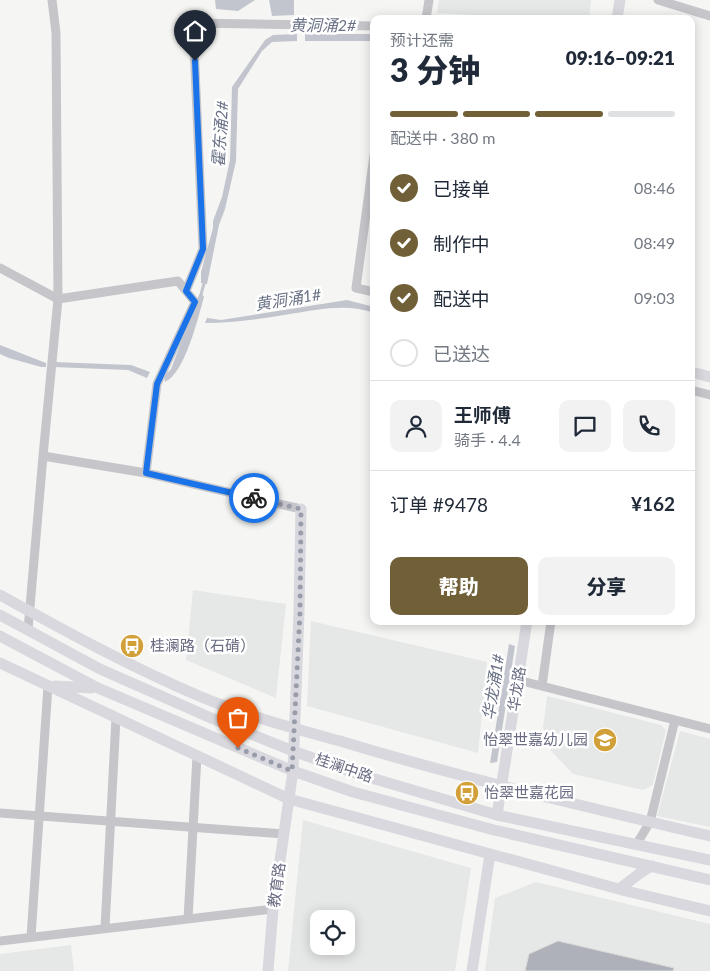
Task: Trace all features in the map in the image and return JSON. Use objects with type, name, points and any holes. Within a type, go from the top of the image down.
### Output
[{"type":"main road","points":[[618,15],[620,0]]},
{"type":"main road","points":[[695,373],[710,377]]},
{"type":"main road","name":"教育路","points":[[268,971],[273,909],[292,771],[301,509]]},
{"type":"main road","points":[[0,595],[99,649],[200,697],[294,728],[380,753],[502,786],[710,836]]},
{"type":"main road","name":"桂澜中路","points":[[0,615],[100,669],[293,751],[358,774],[497,816],[710,860]]},
{"type":"main road","name":"华龙路","points":[[497,816],[526,625]]},
{"type":"main road","name":"桂澜中路","points":[[0,636],[98,688],[292,771],[353,792],[438,815],[710,880]]},
{"type":"main road","points":[[0,663],[288,799],[619,889],[710,911]]},
{"type":"main road","points":[[48,686],[98,688]]},
{"type":"main road","points":[[472,971],[490,854]]},
{"type":"main road","points":[[619,889],[631,882],[638,872],[652,866]]},
{"type":"street","points":[[28,630],[58,299],[56,32],[52,0]]},
{"type":"street","points":[[427,15],[429,0]]},
{"type":"street","points":[[658,0],[710,16]]},
{"type":"street","points":[[186,291],[203,249],[193,23],[370,26]]},
{"type":"street","points":[[370,185],[356,288],[370,291]]},
{"type":"street","points":[[0,268],[58,299],[178,280],[195,302],[157,384],[146,473]]},
{"type":"street","points":[[695,391],[710,395]]},
{"type":"street","points":[[43,456],[146,473],[301,509]]},
{"type":"street","points":[[542,686],[550,625]]},
{"type":"street","points":[[518,680],[710,729]]},
{"type":"street","points":[[31,937],[48,686]]},
{"type":"street","points":[[105,928],[116,718]]},
{"type":"street","points":[[636,845],[650,822],[675,720]]},
{"type":"street","points":[[188,919],[197,756]]},
{"type":"street","points":[[0,813],[284,834]]},
{"type":"street","points":[[0,941],[273,909]]},
{"type":"shaded area","points":[[215,0],[255,0],[238,11],[216,9]]},
{"type":"shaded area","points":[[269,0],[294,0],[294,15],[272,16]]},
{"type":"shaded area","points":[[439,0],[591,0],[589,15],[473,15],[437,13]]},
{"type":"shaded area","points":[[297,34],[297,41],[272,42],[262,51],[238,89],[236,161],[225,209],[219,225],[207,284],[201,283],[201,272],[213,228],[213,221],[222,197],[230,160],[232,87],[265,40],[273,35]]},
{"type":"shaded area","points":[[305,34],[370,34],[370,41],[305,41]]},
{"type":"shaded area","points":[[202,294],[204,297],[185,357],[172,377],[165,382],[164,376],[171,369],[199,295]]},
{"type":"shaded area","points":[[347,300],[370,306],[370,312],[353,308],[332,308],[248,320],[205,323],[207,318],[221,320]]},
{"type":"shaded area","points":[[0,345],[46,363],[46,367],[0,354]]},
{"type":"shaded area","points":[[54,362],[131,365],[150,372],[147,378],[128,370],[53,367]]},
{"type":"shaded area","points":[[193,590],[286,604],[276,698],[186,660]]},
{"type":"shaded area","points":[[311,621],[487,662],[478,753],[307,706]]},
{"type":"shaded area","points":[[509,644],[515,646],[497,762],[490,763]]},
{"type":"shaded area","name":"怡翠世嘉幼儿园","points":[[547,696],[661,725],[666,730],[653,785],[643,790],[573,774],[551,751],[543,728]]},
{"type":"shaded area","points":[[680,731],[710,739],[710,827],[657,816]]},
{"type":"shaded area","points":[[303,820],[471,868],[455,971],[288,971]]},
{"type":"shaded area","points":[[536,882],[710,924],[710,971],[485,971],[495,898]]},
{"type":"shaded area","points":[[71,945],[74,971],[0,971],[0,954]]},
{"type":"building","points":[[558,941],[674,968],[673,971],[525,971],[529,954]]},
{"type":"waterway","name":"霍东涌2#","points":[[200,298],[205,280]]},
{"type":"way so far","points":[[238,748],[292,771],[300,612],[301,509],[254,498]]},
{"type":"place","name":"桂澜路（石𬒔）","points":[[132,646]]},
{"type":"place","name":"怡翠世嘉幼儿园","points":[[605,740]]},
{"type":"place","name":"怡翠世嘉花园","points":[[467,793]]},
{"type":"route","points":[[195,61],[203,249],[186,291],[195,302],[157,384],[146,473],[254,498]]},
{"type":"water label","name":"黄洞涌2#","points":[[323,25]]},
{"type":"water label","name":"黄洞涌1#","points":[[288,299]]},
{"type":"water label","name":"华龙涌1#","points":[[493,687]]}]
